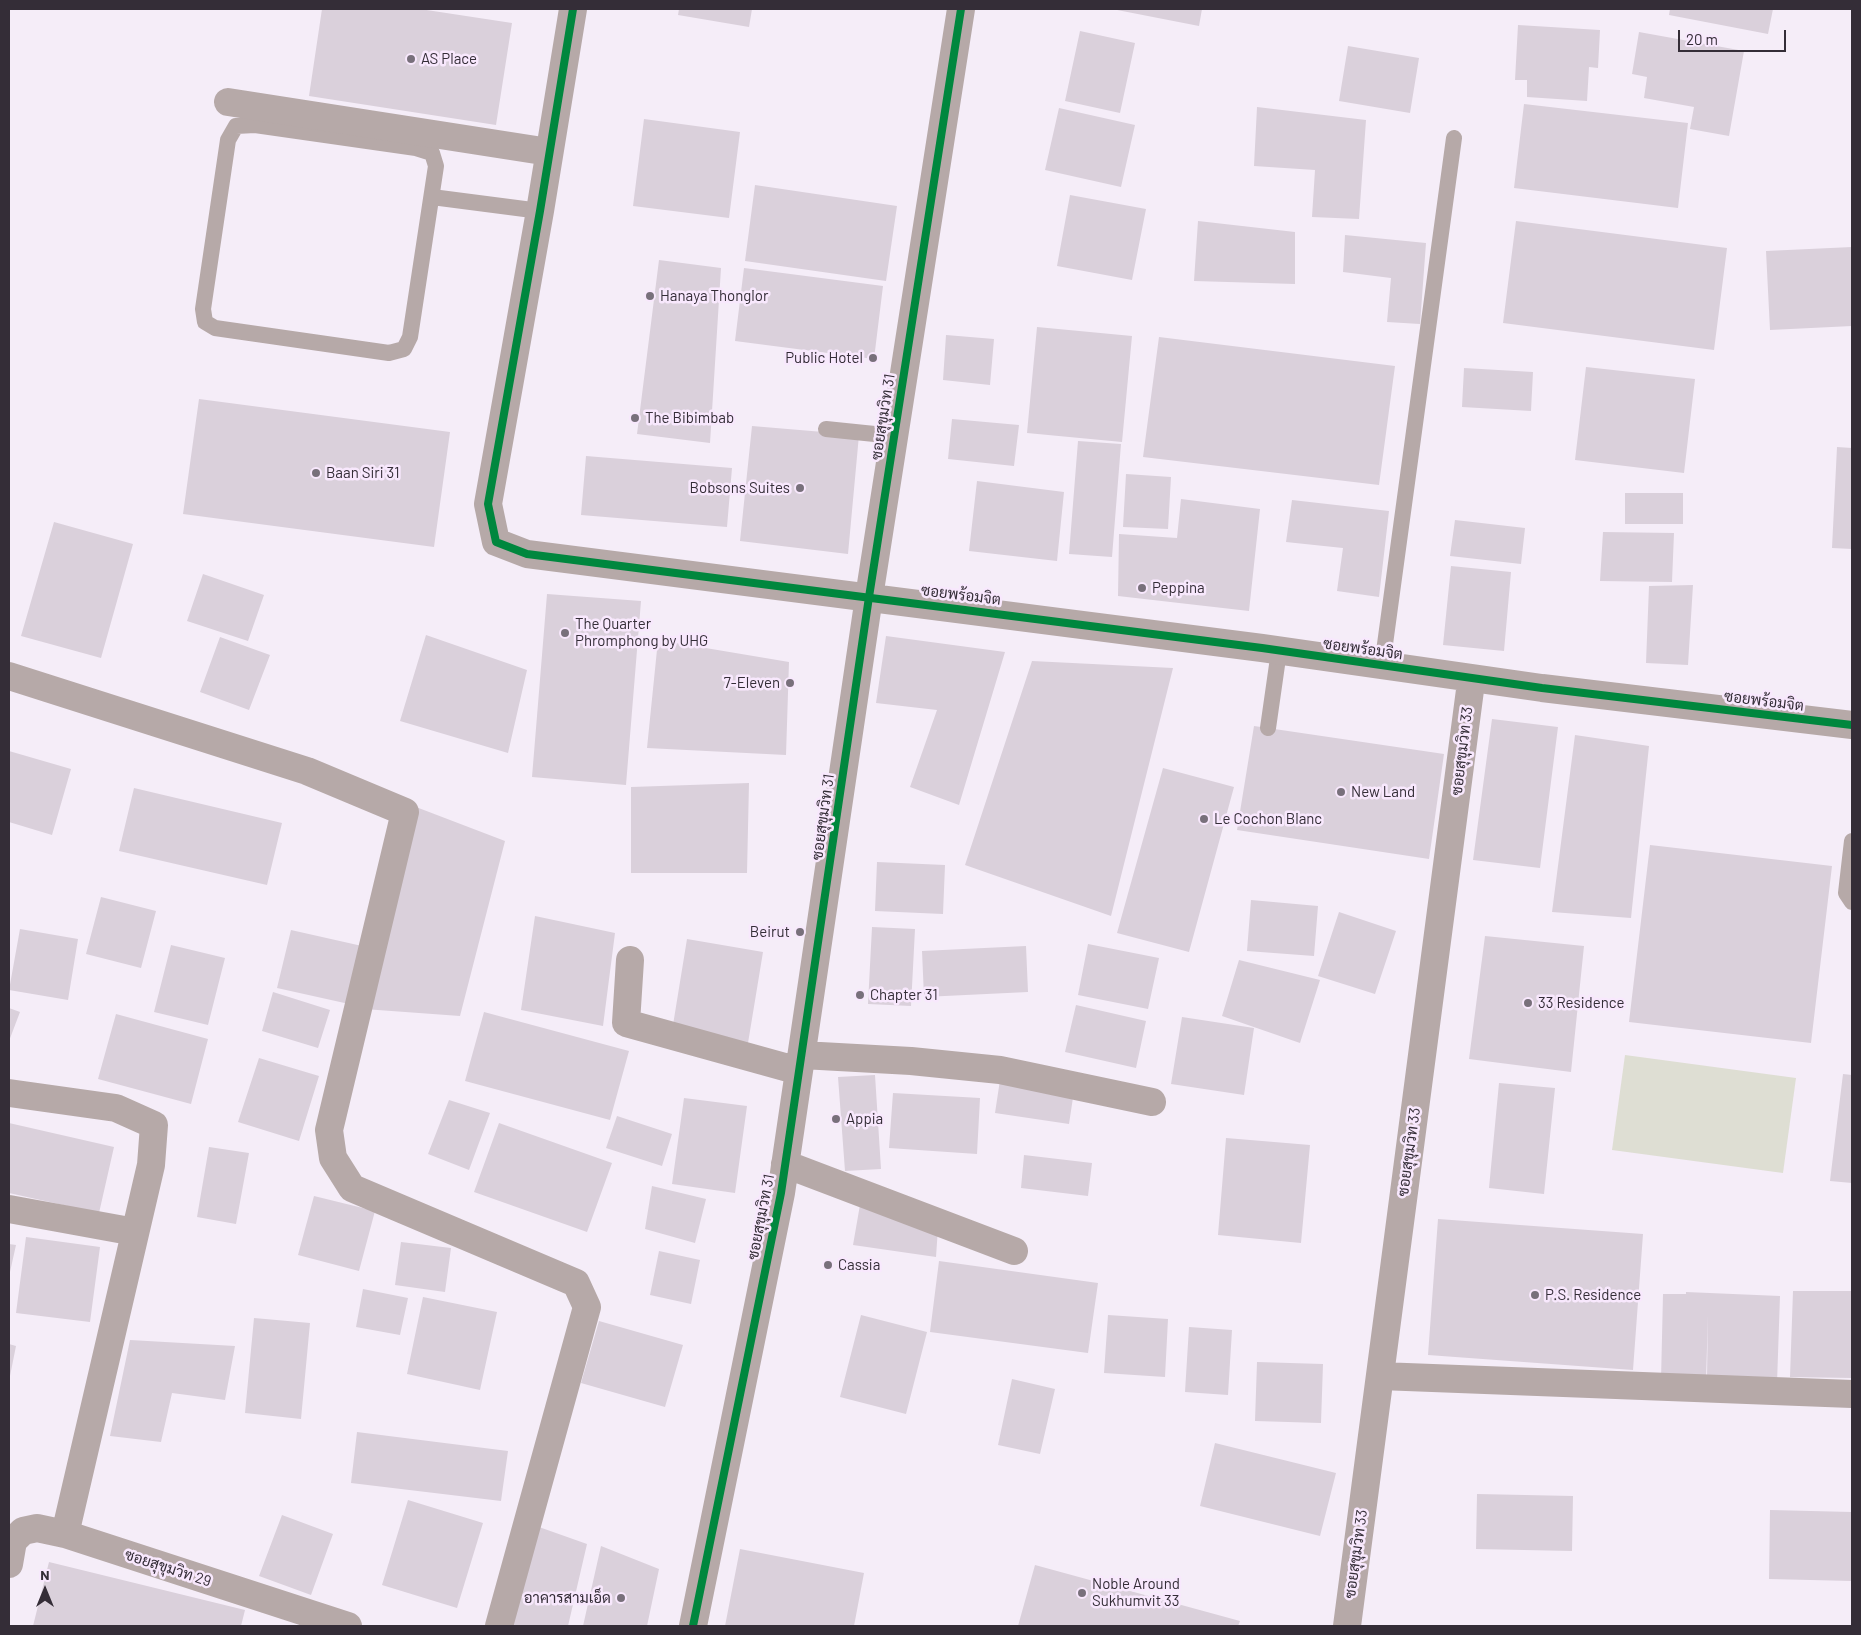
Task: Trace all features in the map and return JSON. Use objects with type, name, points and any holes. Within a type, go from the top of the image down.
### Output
[{"type":"street","points":[[540,211],[573,9]]},
{"type":"street","name":"ซอยสุขุมวิท 31","points":[[693,1626],[781,1193],[869,597],[960,9]]},
{"type":"street","points":[[228,102],[549,152]]},
{"type":"street","name":"ซอยพร้อมจิต","points":[[540,211],[488,504],[496,542],[528,554],[1280,651],[1474,679],[1852,725]]},
{"type":"street","points":[[9,676],[307,771],[405,812],[329,1130],[333,1158],[352,1188],[576,1283],[587,1307],[498,1626]]},
{"type":"street","name":"ซอยสุขุมวิท 33","points":[[1347,1626],[1468,708],[1474,679]]},
{"type":"street","points":[[630,960],[626,1024],[800,1063],[911,1060],[1000,1070],[1152,1102]]},
{"type":"street","points":[[9,1092],[116,1108],[154,1125],[151,1164],[65,1534]]},
{"type":"street","points":[[785,1164],[1014,1251]]},
{"type":"street","points":[[9,1209],[135,1232]]},
{"type":"street","points":[[1380,1376],[1852,1394]]},
{"type":"street","name":"ซอยสุขุมวิท 29","points":[[9,1564],[13,1541],[23,1531],[37,1528],[65,1534],[348,1626]]},
{"type":"lane","points":[[255,125],[416,148],[432,153],[436,166],[432,198],[410,337],[404,349],[389,353],[216,328],[205,322],[203,309],[228,140],[236,126],[255,125]]},
{"type":"lane","points":[[1382,666],[1454,138]]},
{"type":"lane","points":[[432,198],[540,211]]},
{"type":"lane","points":[[826,429],[894,436]]},
{"type":"lane","points":[[1268,728],[1280,651]]},
{"type":"lane","points":[[1852,841],[1846,893],[1852,902]]},
{"type":"shaded area","points":[[1625,1055],[1796,1078],[1783,1173],[1612,1150]]},
{"type":"building","name":"AS Place","points":[[322,9],[420,9],[512,23],[496,125],[309,96]]},
{"type":"building","points":[[679,9],[752,9],[749,27],[678,15]]},
{"type":"building","points":[[1112,9],[1202,9],[1199,26]]},
{"type":"building","points":[[1670,9],[1773,9],[1768,34],[1669,15]]},
{"type":"building","points":[[1518,25],[1600,30],[1598,68],[1589,67],[1587,101],[1527,97],[1527,80],[1515,80]]},
{"type":"building","points":[[1080,31],[1135,43],[1120,113],[1065,101]]},
{"type":"building","points":[[1639,32],[1744,51],[1729,136],[1690,129],[1694,107],[1644,98],[1647,77],[1632,74]]},
{"type":"building","points":[[1348,46],[1419,58],[1410,113],[1339,101]]},
{"type":"building","points":[[1524,104],[1688,123],[1678,208],[1514,188]]},
{"type":"building","points":[[1257,107],[1366,120],[1359,219],[1312,217],[1315,170],[1254,166]]},
{"type":"building","points":[[1059,108],[1135,125],[1121,187],[1045,170]]},
{"type":"building","points":[[644,119],[740,132],[729,218],[633,206]]},
{"type":"building","points":[[755,185],[897,206],[886,281],[745,261]]},
{"type":"building","points":[[1070,195],[1146,209],[1132,280],[1057,266]]},
{"type":"building","points":[[1198,221],[1295,232],[1295,284],[1194,281]]},
{"type":"building","points":[[1516,221],[1727,248],[1714,350],[1503,323]]},
{"type":"building","points":[[1345,235],[1426,243],[1420,324],[1387,322],[1391,278],[1343,272]]},
{"type":"building","points":[[1852,247],[1852,326],[1770,330],[1766,251]]},
{"type":"building","points":[[659,260],[721,268],[710,443],[637,434]]},
{"type":"building","points":[[744,268],[883,286],[874,359],[735,341]]},
{"type":"building","points":[[1037,327],[1132,336],[1122,442],[1027,433]]},
{"type":"building","points":[[946,335],[994,339],[990,385],[943,380]]},
{"type":"building","points":[[1159,337],[1395,366],[1379,485],[1143,457]]},
{"type":"building","points":[[1586,367],[1695,379],[1684,473],[1575,460]]},
{"type":"building","points":[[1464,368],[1533,372],[1531,411],[1462,407]]},
{"type":"building","name":"Baan Siri 31","points":[[199,399],[450,432],[434,547],[183,514]]},
{"type":"building","points":[[952,419],[1019,425],[1014,466],[948,459]]},
{"type":"building","name":"Bobsons Suites","points":[[752,426],[859,435],[848,554],[740,541]]},
{"type":"building","points":[[1078,441],[1121,444],[1112,557],[1069,554]]},
{"type":"building","points":[[1837,447],[1852,448],[1852,549],[1832,548]]},
{"type":"building","points":[[586,456],[732,468],[727,527],[581,515]]},
{"type":"building","points":[[1126,474],[1171,477],[1168,529],[1123,527]]},
{"type":"building","points":[[977,481],[1064,492],[1057,561],[969,551]]},
{"type":"building","points":[[1625,493],[1683,493],[1683,524],[1625,524]]},
{"type":"building","points":[[1181,499],[1260,509],[1249,611],[1118,596],[1119,534],[1177,538]]},
{"type":"building","points":[[1292,500],[1389,511],[1379,597],[1337,591],[1343,548],[1286,542]]},
{"type":"building","points":[[1455,520],[1525,528],[1521,564],[1450,556]]},
{"type":"building","points":[[54,522],[133,544],[101,658],[21,636]]},
{"type":"building","points":[[1603,532],[1674,533],[1672,582],[1600,581]]},
{"type":"building","points":[[1451,566],[1511,572],[1504,651],[1443,645]]},
{"type":"building","points":[[203,574],[264,595],[248,641],[187,621]]},
{"type":"building","points":[[1693,585],[1688,665],[1646,663],[1649,586]]},
{"type":"building","points":[[547,594],[641,601],[626,785],[532,777]]},
{"type":"building","points":[[426,635],[527,670],[508,753],[400,721]]},
{"type":"building","points":[[886,636],[1005,652],[959,805],[910,787],[937,710],[876,703]]},
{"type":"building","points":[[220,637],[270,655],[249,710],[200,692]]},
{"type":"building","points":[[658,640],[789,662],[786,755],[647,748]]},
{"type":"building","points":[[1032,661],[1173,668],[1111,916],[965,865]]},
{"type":"building","points":[[1492,719],[1558,727],[1540,868],[1473,860]]},
{"type":"building","name":"New Land","points":[[1254,726],[1444,754],[1429,859],[1237,830]]},
{"type":"building","points":[[1575,735],[1649,746],[1631,918],[1552,912]]},
{"type":"building","points":[[9,751],[71,769],[52,835],[9,822]]},
{"type":"building","points":[[1163,768],[1234,787],[1189,952],[1117,933]]},
{"type":"building","points":[[749,783],[747,873],[631,873],[631,787]]},
{"type":"building","points":[[134,788],[282,823],[267,885],[119,851]]},
{"type":"building","points":[[416,807],[505,841],[460,1016],[364,1009]]},
{"type":"building","points":[[1650,845],[1832,866],[1811,1043],[1629,1022]]},
{"type":"building","points":[[877,862],[945,865],[943,914],[875,911]]},
{"type":"building","points":[[101,897],[156,911],[141,968],[86,954]]},
{"type":"building","points":[[1251,900],[1318,906],[1314,956],[1247,951]]},
{"type":"building","points":[[1339,912],[1396,931],[1375,994],[1318,976]]},
{"type":"building","points":[[535,916],[615,933],[603,1026],[521,1010]]},
{"type":"building","points":[[872,927],[915,929],[911,1006],[868,1004]]},
{"type":"building","points":[[20,929],[78,939],[68,1000],[9,990]]},
{"type":"building","points":[[291,930],[362,946],[349,1004],[277,988]]},
{"type":"building","name":"33 Residence","points":[[1485,936],[1584,946],[1571,1072],[1469,1059]]},
{"type":"building","points":[[687,939],[763,952],[748,1043],[672,1031]]},
{"type":"building","points":[[1088,944],[1159,958],[1148,1009],[1078,995]]},
{"type":"building","points":[[171,945],[225,958],[208,1025],[154,1012]]},
{"type":"building","points":[[1026,946],[1028,992],[924,997],[922,951]]},
{"type":"building","points":[[1239,960],[1320,980],[1300,1043],[1222,1016]]},
{"type":"building","points":[[273,992],[330,1010],[318,1048],[262,1031]]},
{"type":"building","points":[[1076,1005],[1146,1021],[1136,1068],[1065,1052]]},
{"type":"building","points":[[9,1008],[20,1012],[9,1041]]},
{"type":"building","points":[[484,1012],[629,1051],[610,1120],[465,1081]]},
{"type":"building","points":[[116,1014],[208,1039],[191,1104],[98,1079]]},
{"type":"building","points":[[1182,1017],[1254,1028],[1244,1095],[1171,1084]]},
{"type":"building","points":[[259,1058],[319,1076],[299,1141],[238,1122]]},
{"type":"building","points":[[1843,1074],[1852,1075],[1852,1183],[1830,1181]]},
{"type":"building","points":[[875,1075],[881,1169],[845,1171],[838,1077]]},
{"type":"building","points":[[1000,1080],[1074,1091],[1069,1124],[995,1113]]},
{"type":"building","points":[[1499,1083],[1555,1088],[1544,1194],[1489,1188]]},
{"type":"building","points":[[893,1093],[980,1098],[977,1154],[889,1148]]},
{"type":"building","points":[[684,1098],[747,1106],[735,1193],[672,1184]]},
{"type":"building","points":[[449,1100],[490,1113],[469,1170],[428,1154]]},
{"type":"building","points":[[617,1116],[672,1134],[662,1166],[606,1148]]},
{"type":"building","points":[[9,1123],[114,1147],[99,1213],[9,1193]]},
{"type":"building","points":[[499,1123],[612,1163],[587,1232],[474,1192]]},
{"type":"building","points":[[1226,1138],[1310,1145],[1301,1243],[1218,1235]]},
{"type":"building","points":[[209,1147],[249,1153],[236,1224],[197,1217]]},
{"type":"building","points":[[1024,1155],[1092,1163],[1088,1196],[1021,1188]]},
{"type":"building","points":[[652,1186],[706,1199],[695,1243],[645,1229]]},
{"type":"building","points":[[314,1196],[375,1211],[359,1271],[298,1255]]},
{"type":"building","points":[[861,1199],[938,1228],[936,1257],[853,1245]]},
{"type":"building","name":"P.S. Residence","points":[[1438,1219],[1643,1234],[1633,1370],[1428,1355]]},
{"type":"building","points":[[26,1237],[100,1247],[90,1322],[16,1313]]},
{"type":"building","points":[[401,1242],[451,1248],[445,1292],[395,1285]]},
{"type":"building","points":[[9,1244],[16,1245],[10,1272],[9,1272]]},
{"type":"building","points":[[659,1251],[700,1260],[691,1304],[650,1295]]},
{"type":"building","points":[[939,1261],[1098,1283],[1088,1353],[930,1332]]},
{"type":"building","points":[[363,1289],[408,1298],[400,1335],[356,1327]]},
{"type":"building","points":[[1793,1291],[1852,1291],[1852,1378],[1790,1377]]},
{"type":"building","points":[[1686,1292],[1780,1296],[1777,1383],[1707,1378],[1708,1315],[1706,1380],[1661,1380],[1663,1294],[1686,1294]]},
{"type":"building","points":[[423,1297],[497,1312],[480,1390],[407,1374]]},
{"type":"building","points":[[861,1315],[927,1332],[906,1414],[840,1397]]},
{"type":"building","points":[[1108,1315],[1168,1319],[1165,1377],[1104,1373]]},
{"type":"building","points":[[254,1318],[310,1323],[301,1419],[245,1413]]},
{"type":"building","points":[[599,1321],[683,1345],[665,1407],[581,1383]]},
{"type":"building","points":[[1189,1327],[1232,1330],[1228,1395],[1185,1392]]},
{"type":"building","points":[[130,1340],[235,1346],[225,1400],[172,1393],[161,1442],[110,1436]]},
{"type":"building","points":[[9,1344],[16,1346],[10,1376],[9,1376]]},
{"type":"building","points":[[1257,1362],[1323,1364],[1321,1423],[1255,1421]]},
{"type":"building","points":[[1012,1379],[1055,1389],[1040,1454],[998,1445]]},
{"type":"building","points":[[357,1432],[508,1451],[501,1501],[351,1483]]},
{"type":"building","points":[[1215,1443],[1336,1473],[1320,1536],[1200,1506]]},
{"type":"building","points":[[1477,1494],[1573,1496],[1572,1551],[1476,1549]]},
{"type":"building","points":[[408,1500],[483,1523],[457,1608],[382,1585]]},
{"type":"building","points":[[1770,1510],[1852,1512],[1852,1581],[1769,1579]]},
{"type":"building","points":[[282,1515],[333,1534],[311,1595],[259,1576]]},
{"type":"building","points":[[539,1527],[587,1544],[568,1626],[512,1626]]},
{"type":"building","name":"อาคารสามเอ็ด","points":[[601,1546],[659,1569],[647,1626],[583,1626]]},
{"type":"building","points":[[740,1549],[864,1573],[854,1626],[725,1626]]},
{"type":"building","points":[[49,1562],[245,1610],[241,1626],[33,1626]]},
{"type":"building","name":"Noble Around Sukhumvit 33","points":[[1035,1565],[1240,1621],[1238,1626],[1018,1626]]},
{"type":"cycle path","points":[[573,9],[540,211],[488,504],[496,542],[527,554],[1262,648],[1542,688],[1852,725]]},
{"type":"cycle path","points":[[693,1626],[781,1193],[869,597],[961,9]]},
{"type":"place","name":"AS Place","points":[[411,59]]},
{"type":"place","name":"Hanaya Thonglor","points":[[650,296]]},
{"type":"place","name":"Public Hotel","points":[[873,358]]},
{"type":"place","name":"The Bibimbab","points":[[635,418]]},
{"type":"place","name":"Baan Siri 31","points":[[316,473]]},
{"type":"place","name":"Bobsons Suites","points":[[800,488]]},
{"type":"place","name":"Peppina","points":[[1142,588]]},
{"type":"place","name":"The Quarter Phromphong by UHG","points":[[565,633]]},
{"type":"place","name":"7-Eleven","points":[[790,683]]},
{"type":"place","name":"New Land","points":[[1341,792]]},
{"type":"place","name":"Le Cochon Blanc","points":[[1204,819]]},
{"type":"place","name":"Beirut","points":[[800,932]]},
{"type":"place","name":"Chapter 31","points":[[860,995]]},
{"type":"place","name":"33 Residence","points":[[1528,1003]]},
{"type":"place","name":"Appia","points":[[836,1119]]},
{"type":"place","name":"Cassia","points":[[828,1265]]},
{"type":"place","name":"P.S. Residence","points":[[1535,1295]]},
{"type":"place","name":"Noble Around Sukhumvit 33","points":[[1082,1593]]},
{"type":"place","name":"อาคารสามเอ็ด","points":[[621,1598]]}]
